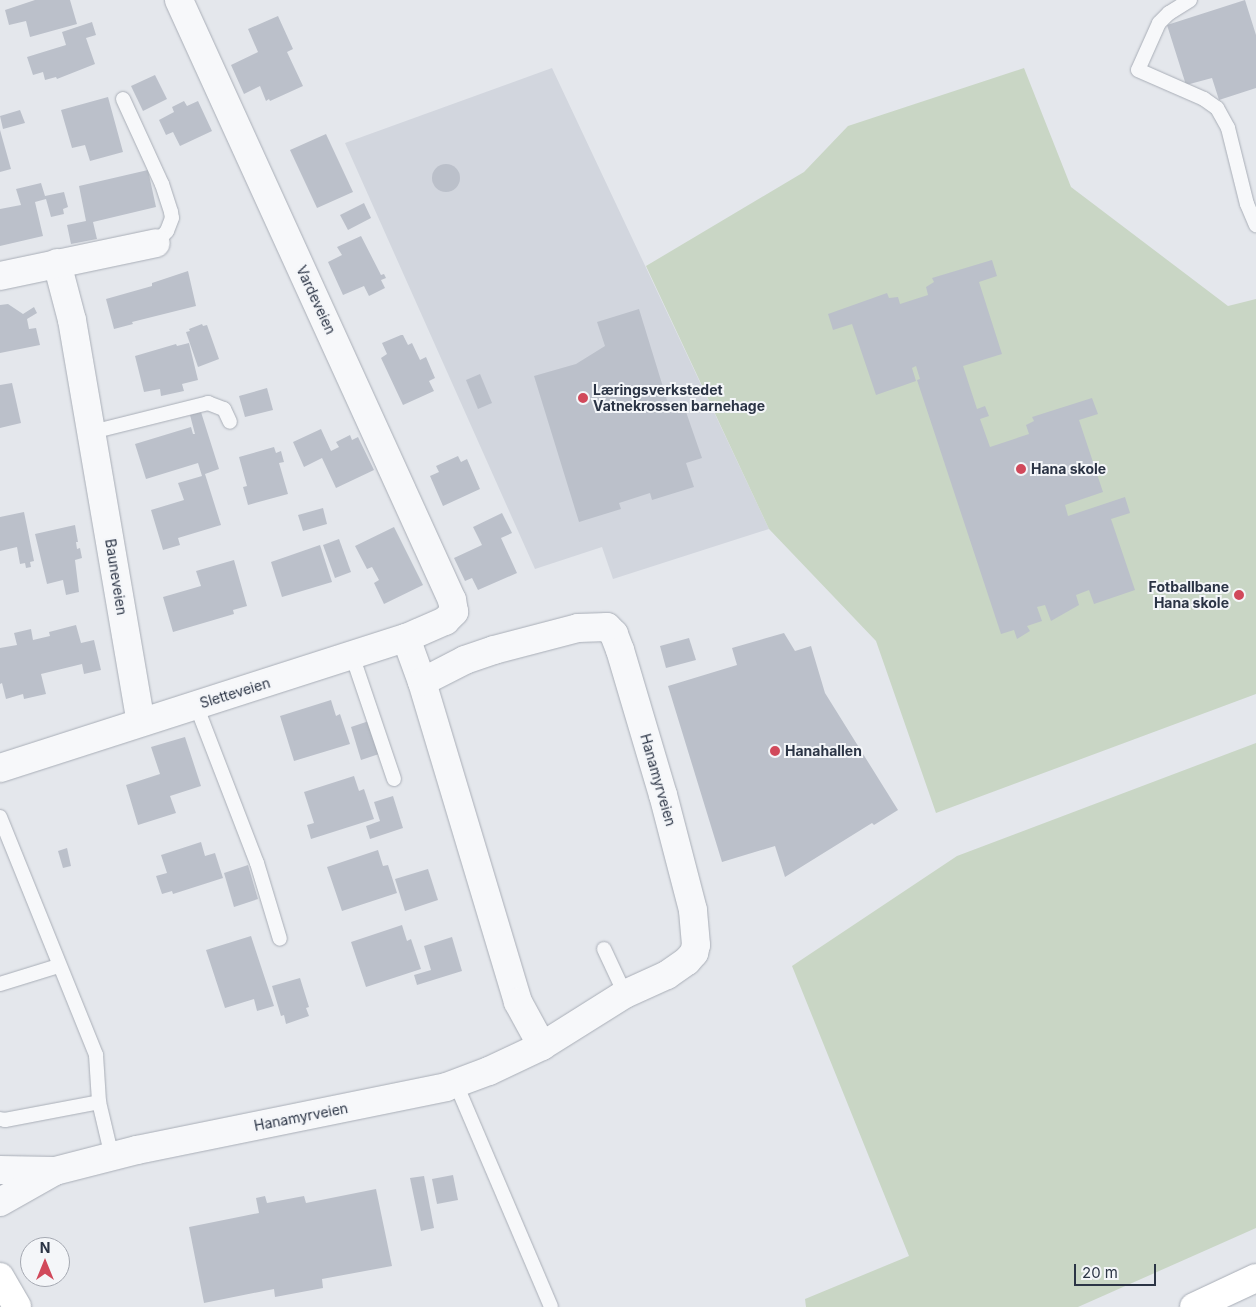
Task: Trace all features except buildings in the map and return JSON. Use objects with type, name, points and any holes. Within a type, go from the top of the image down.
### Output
[{"type":"main road","points":[[0,1277],[17,1307]]},
{"type":"main road","points":[[1194,1307],[1256,1278]]},
{"type":"street","name":"Vardeveien","points":[[179,0],[452,600]]},
{"type":"street","points":[[0,276],[156,243]]},
{"type":"street","name":"Bauneveien","points":[[57,263],[72,320],[141,722]]},
{"type":"street","name":"Sletteveien","points":[[0,768],[406,638],[445,621],[454,612],[452,600]]},
{"type":"street","name":"Hanamyrveien","points":[[0,1170],[55,1171],[137,1150],[422,1093],[456,1084],[542,1046],[625,994],[667,975],[687,961],[694,953],[696,926],[664,795],[620,650],[614,634],[607,627],[594,626],[494,650],[465,660],[422,682]]},
{"type":"street","points":[[406,638],[422,682],[518,1002],[542,1046]]},
{"type":"street","name":"Hanamyrveien","points":[[0,1202],[55,1171]]},
{"type":"lane","points":[[1190,0],[1169,12],[1159,23],[1138,70],[1204,99],[1216,108],[1228,128],[1247,204],[1256,225]]},
{"type":"lane","points":[[123,99],[162,184],[171,212],[172,218],[167,231],[156,243]]},
{"type":"lane","points":[[92,432],[208,402],[224,408],[230,422]]},
{"type":"lane","points":[[352,655],[394,779]]},
{"type":"lane","points":[[196,705],[257,863],[280,939]]},
{"type":"lane","points":[[0,817],[58,966],[96,1055],[98,1102],[112,1157]]},
{"type":"lane","points":[[604,949],[625,994]]},
{"type":"lane","points":[[0,984],[58,966]]},
{"type":"lane","points":[[456,1084],[551,1307]]},
{"type":"lane","points":[[0,1119],[5,1120],[98,1102]]},
{"type":"shaded area","name":"Læringsverkstedet Vatnekrossen barnehage","points":[[552,68],[769,529],[613,579],[602,547],[535,569],[345,143]]},
{"type":"green space","points":[[1024,68],[1071,187],[1228,306],[1256,299],[1256,694],[936,813],[876,641],[769,529],[646,266],[804,172],[848,126]]},
{"type":"green space","points":[[1256,743],[1256,1228],[1078,1307],[806,1307],[805,1299],[909,1256],[792,966],[957,856]]},
{"type":"place","name":"Læringsverkstedet Vatnekrossen barnehage","points":[[583,398]]},
{"type":"place","name":"Hana skole","points":[[1021,469]]},
{"type":"place","name":"Fotballbane Hana skole","points":[[1239,595]]},
{"type":"place","name":"Hanahallen","points":[[775,751]]}]
